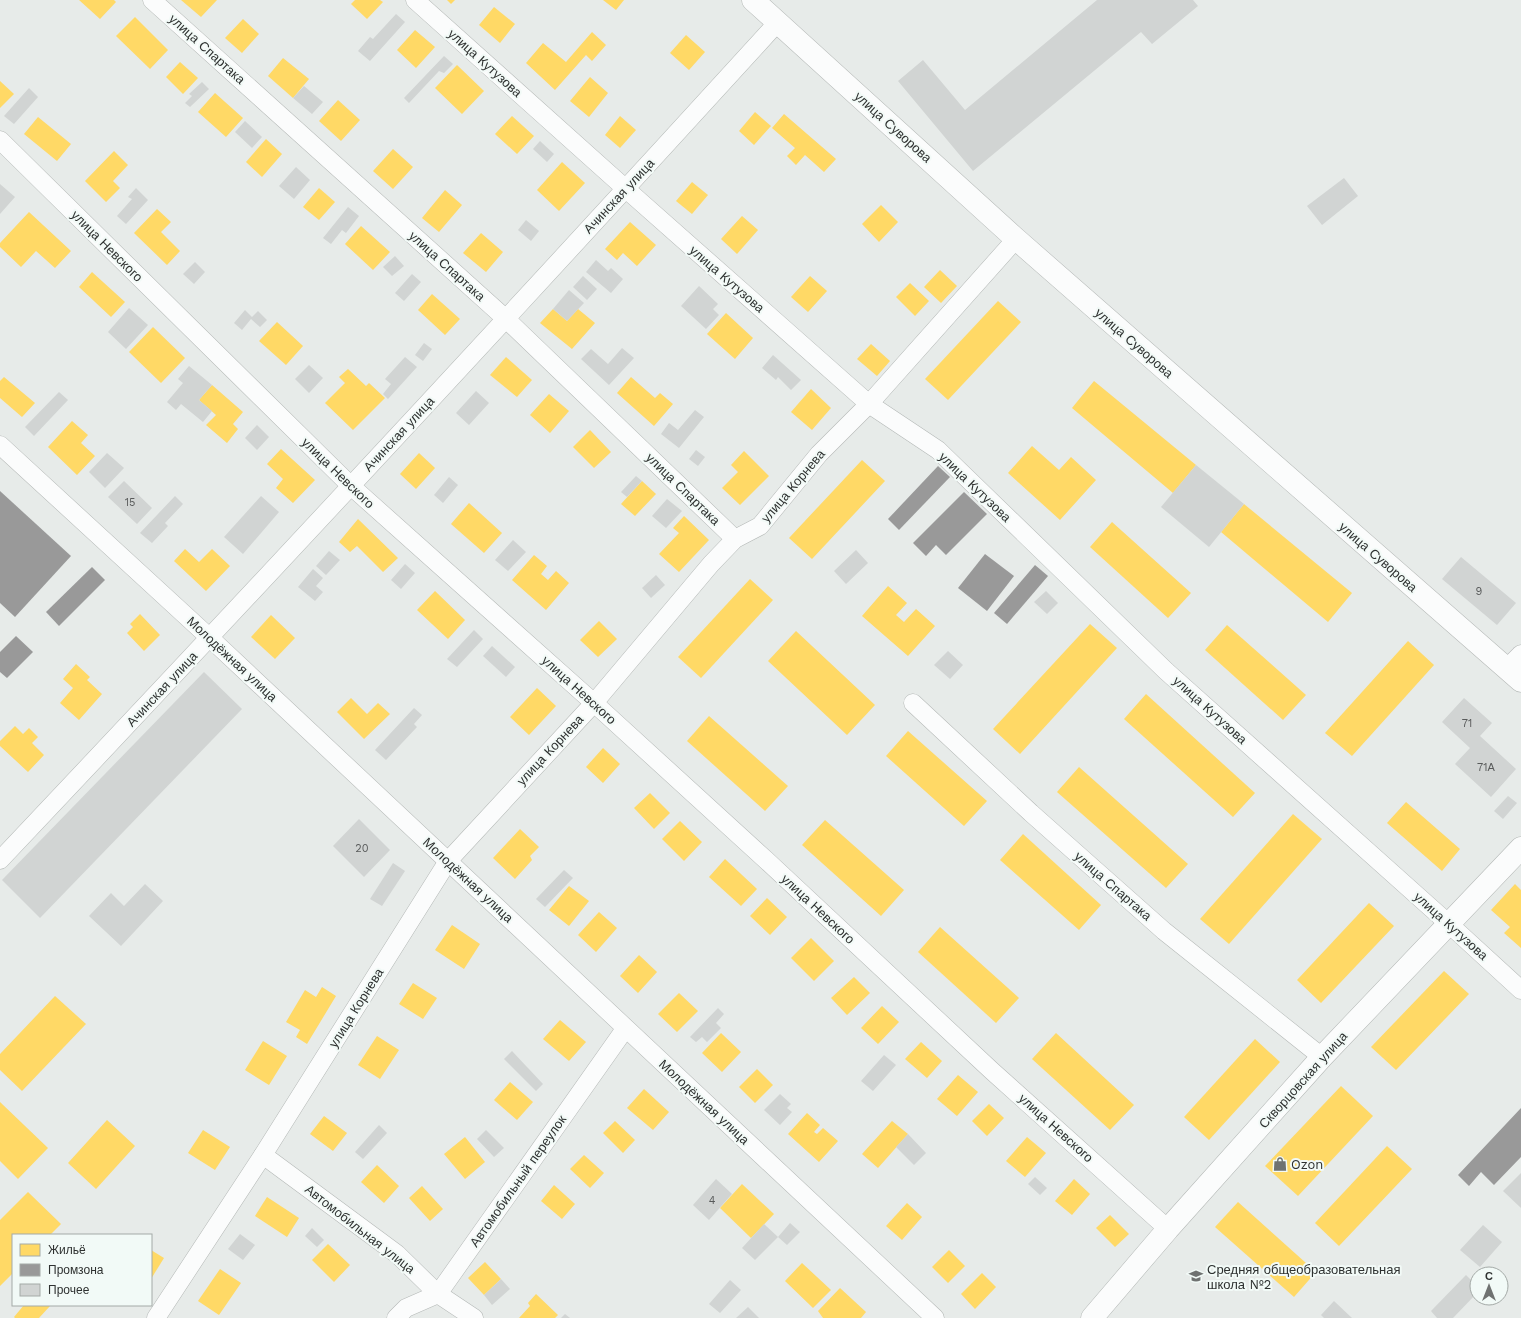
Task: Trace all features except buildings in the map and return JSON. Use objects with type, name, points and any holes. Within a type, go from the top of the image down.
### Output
[{"type":"street","name":"улица Спартака","points":[[152,0],[505,318],[735,539]]},
{"type":"street","name":"улица Кутузова","points":[[415,0],[869,404],[938,450],[1166,671],[1521,990]]},
{"type":"street","name":"улица Суворова","points":[[753,0],[1016,239],[1516,668]]},
{"type":"street","name":"Ачинская улица","points":[[0,860],[210,638],[626,189],[778,22]]},
{"type":"street","name":"улица Невского","points":[[0,140],[351,486],[594,703],[766,860],[992,1071],[1168,1229]]},
{"type":"street","name":"улица Корнева","points":[[156,1318],[263,1155],[448,861],[594,703],[711,564],[735,539],[760,526],[819,454],[869,404],[1016,239]]},
{"type":"street","name":"Молодёжная улица","points":[[0,445],[210,638],[934,1318]]},
{"type":"street","name":"улица Спартака","points":[[913,703],[1030,813],[1164,931],[1322,1057]]},
{"type":"street","name":"Скворцовская улица","points":[[1092,1318],[1168,1229],[1322,1057],[1521,848]]},
{"type":"street","name":"Автомобильный переулок","points":[[438,1294],[625,1029]]},
{"type":"street","name":"Автомобильная улица","points":[[263,1155],[397,1254],[438,1294],[474,1318]]},
{"type":"street","points":[[396,1318],[406,1308],[438,1294]]},
{"type":"place","name":"Ozon","points":[[1280,1164]]},
{"type":"place","name":"Средняя общеобразовательная школа №2","points":[[1196,1276]]}]
